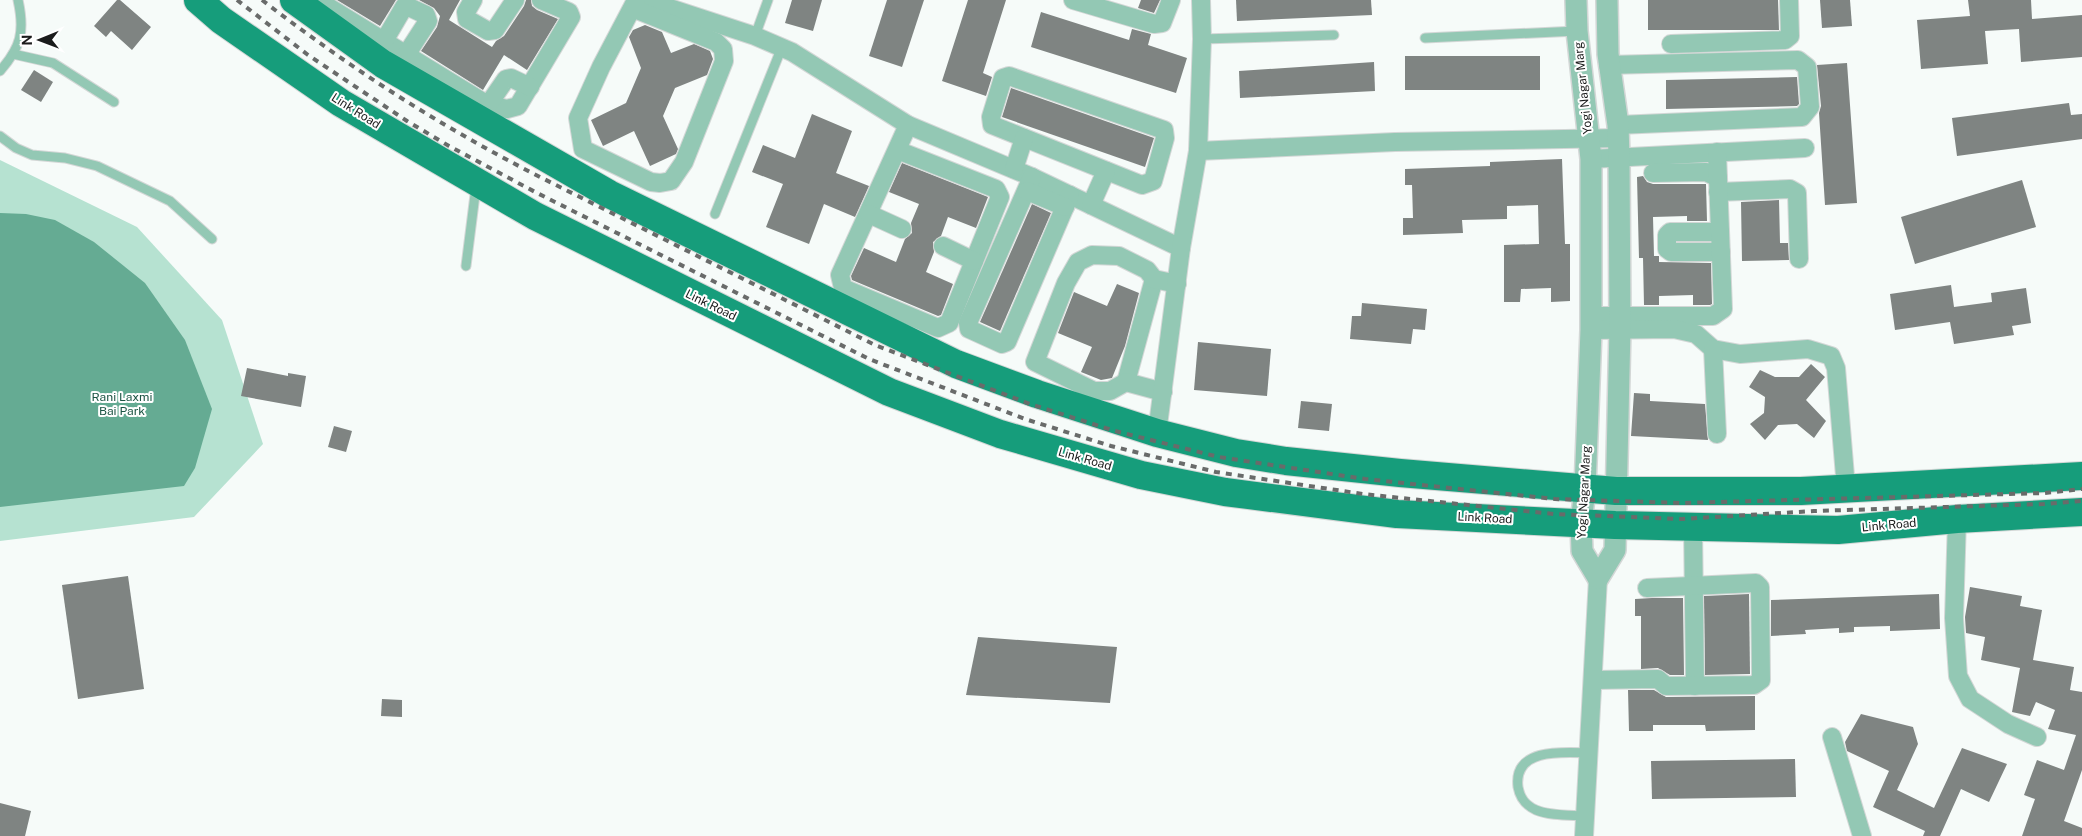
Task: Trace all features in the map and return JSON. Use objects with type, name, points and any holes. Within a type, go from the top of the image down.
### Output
[{"type":"main road","name":"Link Road","points":[[198,0],[221,20],[341,103],[535,216],[889,392],[1000,434],[1140,475],[1225,492],[1397,514],[1615,525],[1838,530],[1957,519],[2082,512]]},
{"type":"main road","points":[[294,0],[383,64],[577,160],[641,209],[956,364],[1025,390],[1157,432],[1236,453],[1286,461],[1400,473],[1616,491],[1791,491],[2082,476]]},
{"type":"street","points":[[318,0],[488,105],[507,109],[518,106],[571,17],[569,12],[541,0]]},
{"type":"street","points":[[472,0],[466,12],[467,18],[488,31],[495,30],[515,0]]},
{"type":"street","points":[[1073,0],[1154,24],[1162,23],[1170,0]]},
{"type":"street","points":[[1157,432],[1181,248],[1198,151],[1202,39],[1201,0]]},
{"type":"street","name":"Yogi Nagar Marg","points":[[1576,0],[1577,31],[1591,159],[1591,323],[1585,489],[1581,523],[1582,551],[1598,578]]},
{"type":"street","points":[[1584,836],[1598,578],[1615,550],[1620,323],[1619,140],[1608,65],[1607,0]]},
{"type":"street","points":[[1671,44],[1785,40],[1790,36],[1789,0]]},
{"type":"street","points":[[638,3],[716,42],[723,49],[724,61],[684,162],[671,181],[660,183],[577,160],[578,118],[601,67],[638,3]]},
{"type":"street","points":[[638,3],[755,36],[782,47],[908,125],[1014,169],[1029,184],[1067,201],[1091,205],[1181,248]]},
{"type":"street","points":[[384,41],[404,7],[409,7],[426,15],[428,21],[406,55]]},
{"type":"street","points":[[1591,159],[1619,140],[1802,117],[1810,107],[1807,67],[1798,60],[1608,65]]},
{"type":"street","points":[[1009,76],[1164,130],[1166,138],[1153,181],[1142,186],[1106,171],[992,126],[991,117],[1003,78],[1009,76]]},
{"type":"street","points":[[488,105],[506,79],[511,78],[530,87]]},
{"type":"street","points":[[897,150],[996,189],[1000,197],[949,323],[938,328],[843,288],[840,275],[908,125]]},
{"type":"street","points":[[1198,151],[1395,142],[1589,137],[1717,152],[1805,148]]},
{"type":"street","points":[[1014,169],[1024,138]]},
{"type":"street","points":[[1591,323],[1620,323],[1713,316],[1723,309],[1717,152]]},
{"type":"street","points":[[986,186],[994,162]]},
{"type":"street","points":[[1091,205],[1106,171]]},
{"type":"street","points":[[1653,173],[1706,172],[1718,185],[1790,189],[1797,193],[1799,259]]},
{"type":"street","points":[[641,209],[651,182]]},
{"type":"street","points":[[1029,184],[968,323],[969,329],[1002,344],[1007,342],[1067,201]]},
{"type":"street","points":[[869,214],[902,229]]},
{"type":"street","points":[[1720,232],[1670,232],[1667,236],[1667,249],[1671,252],[1721,252]]},
{"type":"street","points":[[943,246],[974,261]]},
{"type":"street","points":[[1025,390],[1066,283],[1078,262],[1092,255],[1120,256],[1147,270],[1154,279],[1177,284]]},
{"type":"street","points":[[1126,382],[1154,279]]},
{"type":"street","points":[[1620,323],[1674,329],[1696,334],[1713,349],[1740,354],[1808,349],[1831,356],[1836,368],[1846,488]]},
{"type":"street","points":[[1713,349],[1717,434]]},
{"type":"street","points":[[1035,362],[1094,390],[1110,391],[1126,382],[1163,392]]},
{"type":"street","points":[[1957,519],[1954,618],[1958,676],[1970,699],[2008,724],[2037,738]]},
{"type":"street","points":[[1693,526],[1696,686]]},
{"type":"street","points":[[1593,680],[1658,679],[1666,686],[1754,686],[1761,680],[1760,587],[1756,583],[1647,588]]},
{"type":"street","points":[[1832,737],[1862,836]]},
{"type":"lane","points":[[0,71],[14,54],[22,31],[18,0]]},
{"type":"lane","points":[[755,36],[768,0]]},
{"type":"lane","points":[[1425,38],[1577,31]]},
{"type":"lane","points":[[1202,39],[1334,36]]},
{"type":"lane","points":[[715,214],[782,47]]},
{"type":"lane","points":[[14,54],[53,63],[114,102]]},
{"type":"lane","points":[[0,136],[16,148],[32,154],[65,158],[97,166],[170,201],[212,239]]},
{"type":"lane","points":[[466,266],[477,182]]},
{"type":"lane","points":[[1585,816],[1537,810],[1525,803],[1519,794],[1518,783],[1520,772],[1526,762],[1538,755],[1555,752],[1590,753]]},
{"type":"green space","name":"Rani Laxmi Bai Park","points":[[0,160],[137,227],[222,320],[263,444],[194,517],[0,541]]},
{"type":"shaded area","name":"Rani Laxmi Bai Park","points":[[0,213],[26,214],[55,220],[94,242],[145,283],[185,340],[212,409],[195,468],[184,486],[0,507]]},
{"type":"building","points":[[117,0],[120,0],[151,27],[132,50],[111,31],[106,37],[94,26]]},
{"type":"building","points":[[337,0],[396,0],[380,26]]},
{"type":"building","points":[[419,0],[460,0],[449,20],[492,47],[496,41],[504,36],[526,0],[531,0],[532,6],[537,10],[558,19],[527,70],[504,55],[483,90],[421,51],[437,27],[440,16],[434,8]]},
{"type":"building","points":[[792,0],[822,0],[813,31],[785,23]]},
{"type":"building","points":[[887,0],[924,0],[902,67],[869,56]]},
{"type":"building","points":[[968,0],[1006,0],[983,73],[992,77],[986,96],[942,81]]},
{"type":"building","points":[[1141,0],[1160,0],[1154,13],[1138,8]]},
{"type":"building","points":[[1236,0],[1371,0],[1372,15],[1237,21]]},
{"type":"building","points":[[1648,0],[1778,0],[1779,30],[1648,30]]},
{"type":"building","points":[[1820,0],[1850,0],[1852,26],[1822,28]]},
{"type":"building","points":[[1968,0],[2031,0],[2032,19],[2082,15],[2082,57],[2021,62],[2019,29],[1985,31],[1988,64],[1921,69],[1917,20],[1970,16]]},
{"type":"building","points":[[1041,12],[1129,40],[1132,29],[1151,34],[1148,45],[1187,58],[1176,93],[1031,47]]},
{"type":"building","points":[[645,25],[662,32],[671,53],[694,44],[710,51],[713,59],[707,75],[675,88],[663,116],[678,149],[676,154],[650,166],[634,131],[603,146],[591,120],[626,103],[641,68],[629,37],[633,30]]},
{"type":"building","points":[[1405,56],[1540,56],[1540,90],[1405,90]]},
{"type":"building","points":[[1374,62],[1375,91],[1240,98],[1239,71]]},
{"type":"building","points":[[1847,63],[1857,203],[1825,205],[1819,113],[1821,106],[1817,65]]},
{"type":"building","points":[[34,70],[53,82],[41,102],[21,90]]},
{"type":"building","points":[[1797,77],[1799,104],[1797,106],[1666,109],[1666,80]]},
{"type":"building","points":[[1011,88],[1154,138],[1145,167],[1002,117]]},
{"type":"building","points":[[2069,103],[2071,115],[2082,114],[2082,139],[1957,156],[1952,118]]},
{"type":"building","points":[[812,114],[852,131],[836,173],[869,186],[855,217],[824,204],[809,244],[766,227],[783,184],[752,172],[763,145],[795,158]]},
{"type":"building","points":[[1562,159],[1565,244],[1570,244],[1570,301],[1551,302],[1551,288],[1521,289],[1520,302],[1504,302],[1504,245],[1539,244],[1538,205],[1507,206],[1507,219],[1462,220],[1463,233],[1403,235],[1403,218],[1413,218],[1412,185],[1405,185],[1405,169],[1490,166],[1490,162]]},
{"type":"building","points":[[902,163],[988,197],[976,228],[948,217],[941,236],[933,242],[934,252],[926,272],[953,284],[941,315],[938,316],[852,280],[851,276],[864,248],[896,262],[905,239],[912,233],[911,223],[919,204],[889,192]]},
{"type":"building","points":[[1643,176],[1647,182],[1653,184],[1706,184],[1707,221],[1687,221],[1687,216],[1653,217],[1654,256],[1659,256],[1659,262],[1711,263],[1712,304],[1693,305],[1693,295],[1659,296],[1659,305],[1644,305],[1643,258],[1639,258],[1637,177]]},
{"type":"building","points":[[2022,180],[2036,227],[1915,264],[1901,217]]},
{"type":"building","points":[[1779,200],[1780,243],[1788,243],[1789,260],[1742,261],[1741,202]]},
{"type":"building","points":[[1032,204],[1051,213],[1000,331],[980,322]]},
{"type":"building","points":[[1117,284],[1139,293],[1125,346],[1112,378],[1101,380],[1081,372],[1092,347],[1058,333],[1074,292],[1107,306]]},
{"type":"building","points":[[1951,285],[1954,307],[1992,302],[1991,293],[2026,288],[2031,323],[2012,326],[2014,335],[1954,344],[1950,322],[1895,330],[1890,294]]},
{"type":"building","points":[[1362,303],[1427,309],[1425,330],[1413,329],[1411,344],[1350,339],[1352,316],[1361,316]]},
{"type":"building","points":[[1198,342],[1271,349],[1267,396],[1194,390]]},
{"type":"building","points":[[1811,364],[1825,377],[1806,400],[1826,421],[1814,438],[1797,424],[1778,425],[1765,440],[1750,424],[1764,413],[1765,397],[1749,387],[1760,370],[1775,377],[1799,377]]},
{"type":"building","points":[[247,368],[288,376],[288,373],[306,376],[301,407],[241,396]]},
{"type":"building","points":[[1634,393],[1650,394],[1650,401],[1705,404],[1708,440],[1631,436]]},
{"type":"building","points":[[1301,401],[1332,404],[1329,431],[1298,428]]},
{"type":"building","points":[[334,426],[352,431],[346,452],[328,447]]},
{"type":"building","points":[[128,576],[144,689],[78,699],[62,585]]},
{"type":"building","points":[[1970,587],[2022,596],[2020,606],[2042,610],[2033,660],[2074,667],[2070,690],[2082,692],[2082,770],[2064,821],[2082,828],[2082,836],[2022,836],[2035,799],[2024,795],[2037,760],[2064,770],[2076,735],[2048,729],[2055,710],[2036,702],[2030,716],[2012,712],[2020,668],[1981,660],[1985,637],[1966,633],[1965,617]]},
{"type":"building","points":[[1749,594],[1750,674],[1705,675],[1704,596]]},
{"type":"building","points":[[1939,594],[1940,629],[1890,631],[1890,626],[1854,627],[1854,632],[1839,633],[1839,628],[1805,630],[1806,634],[1771,636],[1771,600]]},
{"type":"building","points":[[1683,598],[1684,675],[1670,675],[1658,668],[1641,669],[1641,616],[1635,616],[1635,599]]},
{"type":"building","points":[[978,637],[1117,647],[1110,703],[966,695]]},
{"type":"building","points":[[1628,690],[1654,690],[1666,697],[1755,696],[1755,730],[1706,731],[1705,725],[1653,725],[1653,731],[1629,731]]},
{"type":"building","points":[[382,699],[402,700],[402,717],[381,716]]},
{"type":"building","points":[[1861,714],[1913,727],[1918,744],[1897,790],[1934,808],[1962,748],[2007,764],[1989,802],[1961,789],[1940,836],[1923,836],[1925,831],[1873,807],[1889,771],[1847,751],[1845,742]]},
{"type":"building","points":[[1795,759],[1796,797],[1652,799],[1651,761]]},
{"type":"building","points":[[0,803],[31,811],[25,836],[0,836]]},
{"type":"railway","points":[[237,0],[308,55],[407,121],[449,146],[537,193],[869,359],[1025,419],[1111,446],[1216,472],[1363,494],[1554,514],[1682,519],[1814,511],[2044,504],[2082,501]]},
{"type":"railway","points":[[262,0],[296,26],[398,96],[469,139],[544,179],[875,345],[1030,404],[1115,431],[1219,457],[1365,479],[1555,499],[1682,503],[2045,493],[2082,489]]}]
